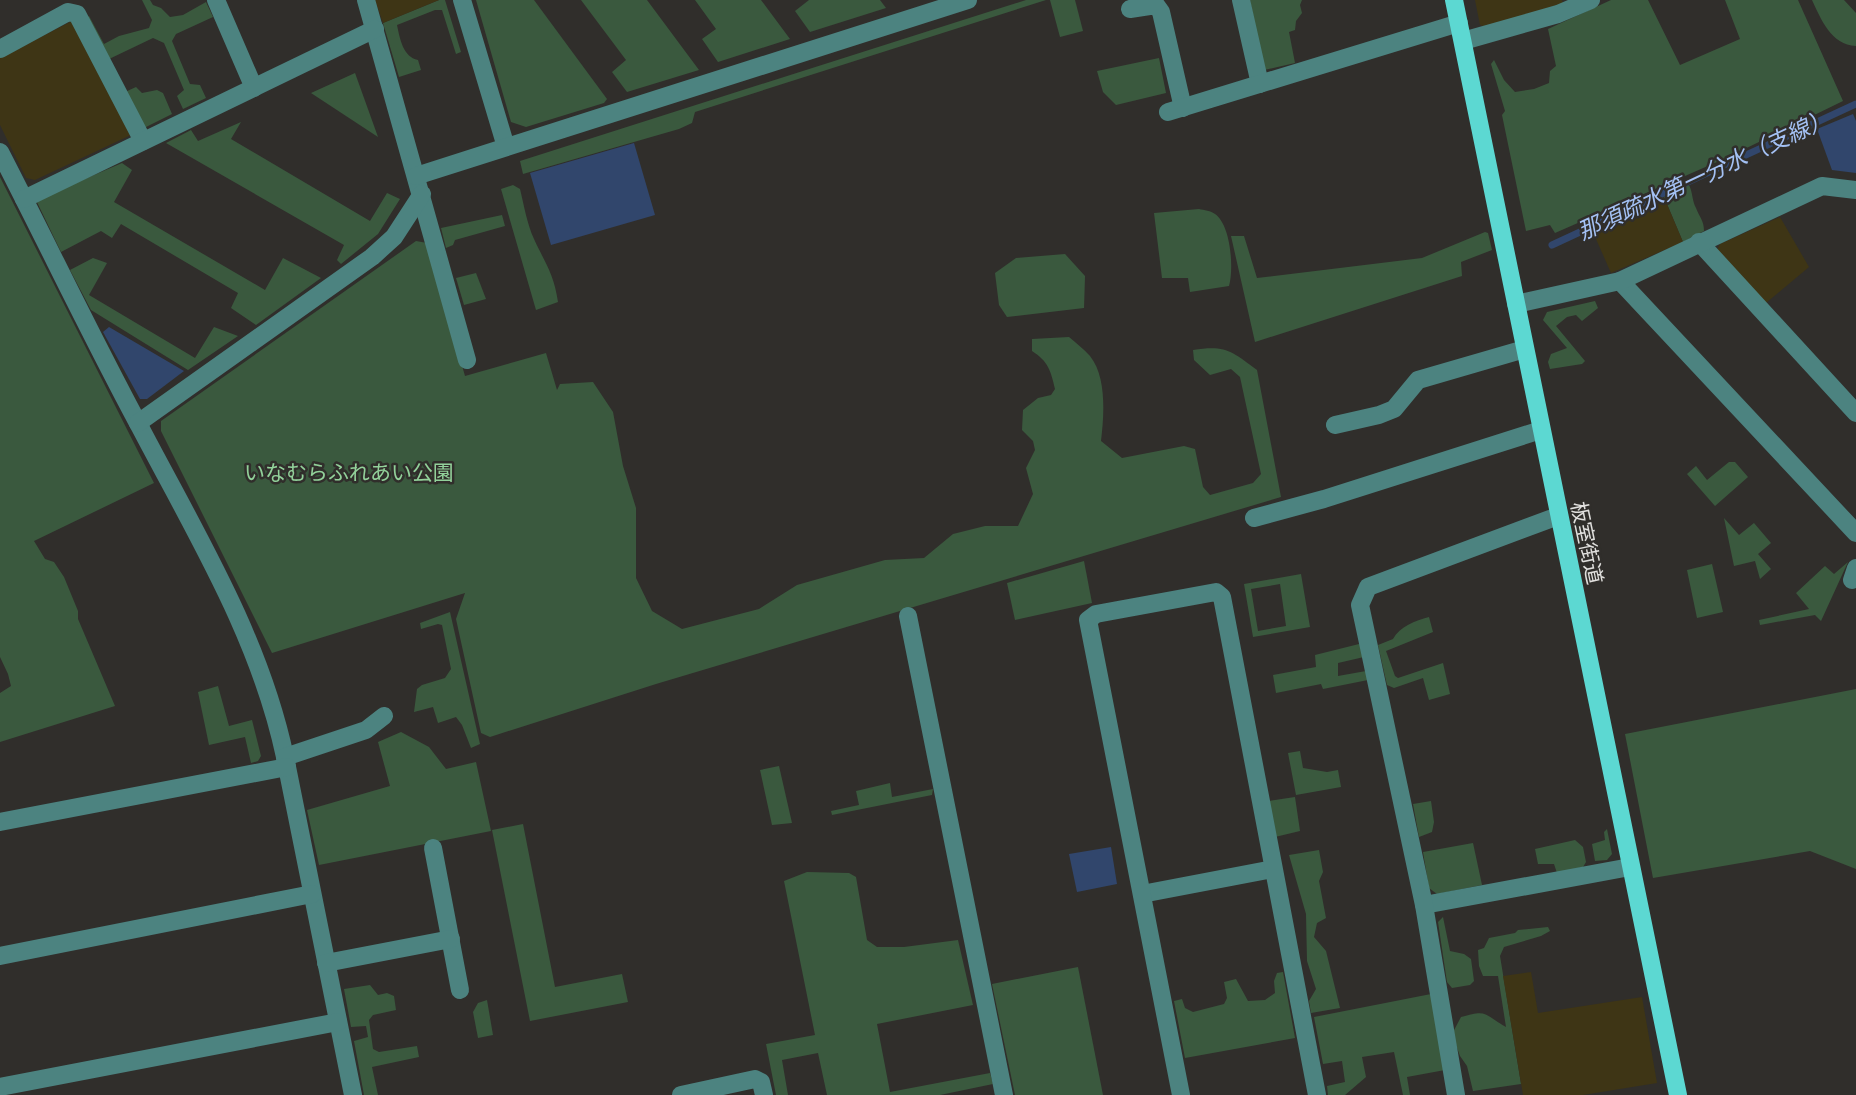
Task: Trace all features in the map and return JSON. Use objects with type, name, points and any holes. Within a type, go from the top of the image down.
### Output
[{"type":"main road","name":"板室街道","points":[[1454,0],[1678,1095]]},
{"type":"street","points":[[216,0],[254,88]]},
{"type":"street","points":[[366,0],[467,360]]},
{"type":"street","points":[[462,0],[506,147]]},
{"type":"street","points":[[416,176],[968,0]]},
{"type":"street","points":[[1241,0],[1260,84]]},
{"type":"street","points":[[1463,41],[1558,15],[1591,0]]},
{"type":"street","points":[[1130,9],[1156,5],[1161,12],[1176,110],[1459,23]]},
{"type":"street","points":[[0,49],[68,12],[77,14],[143,141]]},
{"type":"street","points":[[24,199],[375,29]]},
{"type":"street","points":[[0,152],[138,424],[204,547],[245,631],[265,680],[286,762],[353,1095]]},
{"type":"street","points":[[1516,304],[1620,281],[1822,186],[1856,190]]},
{"type":"street","points":[[138,424],[372,257],[394,237],[422,194]]},
{"type":"street","points":[[1699,242],[1856,413]]},
{"type":"street","points":[[1620,281],[1856,533]]},
{"type":"street","points":[[1335,425],[1394,409],[1419,380],[1525,349]]},
{"type":"street","points":[[1254,518],[1324,499],[1541,430]]},
{"type":"street","points":[[1456,1095],[1424,905],[1360,606],[1368,587],[1558,516]]},
{"type":"street","points":[[1181,1095],[1088,620],[1096,614],[1216,592],[1222,597],[1317,1095]]},
{"type":"street","points":[[908,616],[1004,1095]]},
{"type":"street","points":[[0,822],[286,762],[366,730],[384,716]]},
{"type":"street","points":[[433,848],[460,990]]},
{"type":"street","points":[[1424,905],[1630,867]]},
{"type":"street","points":[[1142,894],[1273,869]]},
{"type":"street","points":[[0,956],[312,894]]},
{"type":"street","points":[[326,963],[451,939]]},
{"type":"street","points":[[0,1087],[338,1022]]},
{"type":"street","points":[[681,1095],[755,1079],[761,1082],[764,1095]]},
{"type":"green space","points":[[142,0],[150,0],[170,17],[183,15],[206,2],[213,17],[176,34],[172,41],[190,84],[200,85],[206,98],[183,109],[177,96],[184,90],[164,43],[153,38],[107,60],[86,19],[89,16],[104,44],[119,36],[149,28],[152,20]]},
{"type":"green space","points":[[445,0],[461,52],[456,54],[442,10],[435,10],[397,25],[403,47],[409,55],[418,60],[421,70],[399,77],[383,23]]},
{"type":"green space","points":[[476,0],[534,0],[607,99],[604,103],[526,127],[511,122]]},
{"type":"green space","points":[[581,0],[647,0],[699,70],[627,92],[612,72],[626,60]]},
{"type":"green space","points":[[695,0],[761,0],[790,39],[718,62],[702,39],[716,29]]},
{"type":"green space","points":[[809,0],[880,0],[886,8],[810,32],[795,11]]},
{"type":"green space","points":[[1026,0],[1046,0],[695,112],[692,123],[679,129],[523,174],[520,161]]},
{"type":"green space","points":[[1050,0],[1075,0],[1083,31],[1060,37]]},
{"type":"green space","points":[[1250,0],[1302,0],[1302,13],[1296,21],[1295,30],[1289,32],[1295,63],[1264,70]]},
{"type":"green space","points":[[1611,0],[1648,0],[1680,65],[1740,39],[1725,0],[1798,0],[1843,101],[1726,158],[1555,233],[1550,225],[1526,231],[1502,115],[1505,111],[1491,64],[1494,60],[1504,80],[1515,92],[1549,83],[1550,71],[1556,66],[1548,29]]},
{"type":"green space","points":[[1812,0],[1844,0],[1856,13],[1856,46],[1847,45],[1833,36]]},
{"type":"green space","points":[[1159,58],[1166,93],[1116,105],[1103,92],[1097,71]]},
{"type":"green space","points":[[355,73],[378,137],[311,93]]},
{"type":"green space","points":[[136,87],[142,93],[157,90],[163,93],[172,114],[144,128],[125,92]]},
{"type":"green space","points":[[241,122],[231,139],[370,221],[387,193],[400,199],[378,234],[341,264],[337,260],[344,245],[166,143],[191,130],[198,141]]},
{"type":"green space","points":[[122,163],[132,170],[114,202],[265,290],[283,258],[321,278],[256,325],[231,308],[238,293],[121,224],[112,238],[101,231],[61,252],[36,200]]},
{"type":"green space","points":[[0,177],[154,483],[34,541],[45,559],[54,562],[64,577],[78,611],[78,619],[115,706],[0,742],[0,693],[11,686],[0,657]]},
{"type":"green space","points":[[513,185],[520,189],[532,233],[549,269],[558,302],[536,310],[501,189]]},
{"type":"green space","points":[[1689,185],[1704,231],[1683,242],[1664,197]]},
{"type":"green space","points":[[1199,209],[1215,214],[1225,228],[1230,248],[1230,278],[1229,286],[1190,292],[1188,278],[1162,278],[1154,213]]},
{"type":"green space","points":[[502,215],[505,226],[455,240],[453,245],[446,248],[441,228]]},
{"type":"green space","points":[[1488,233],[1492,250],[1461,262],[1462,276],[1255,342],[1231,236],[1244,236],[1257,278],[1422,258]]},
{"type":"green space","name":"いなむらふれあい公園","points":[[416,241],[427,243],[465,376],[546,353],[557,390],[560,384],[593,382],[613,412],[623,466],[636,508],[636,578],[652,611],[682,629],[759,609],[797,585],[885,560],[924,558],[953,534],[985,526],[1018,526],[1033,494],[1026,468],[1035,450],[1033,441],[1022,430],[1023,410],[1038,398],[1051,395],[1055,389],[1048,367],[1032,351],[1032,339],[1069,337],[1090,356],[1102,386],[1101,441],[1122,458],[1184,446],[1195,449],[1203,487],[1210,495],[1253,483],[1261,474],[1240,377],[1231,369],[1210,375],[1194,360],[1193,350],[1221,349],[1241,358],[1257,370],[1281,497],[656,684],[490,737],[481,733],[456,619],[465,593],[272,653],[161,431],[161,421]]},
{"type":"green space","points":[[1065,254],[1085,276],[1084,308],[1007,317],[999,305],[995,273],[1016,258]]},
{"type":"green space","points":[[93,258],[107,263],[89,295],[195,358],[214,327],[238,336],[188,370],[91,310],[70,270]]},
{"type":"green space","points":[[476,273],[486,299],[464,305],[456,278]]},
{"type":"green space","points":[[1595,301],[1598,308],[1582,321],[1576,315],[1567,317],[1556,326],[1585,361],[1582,364],[1550,369],[1548,362],[1551,354],[1567,348],[1543,320],[1547,312]]},
{"type":"green space","points":[[1729,462],[1735,462],[1748,477],[1715,506],[1687,474],[1696,466],[1707,480]]},
{"type":"green space","points":[[1724,518],[1739,535],[1754,523],[1771,543],[1758,554],[1771,569],[1760,579],[1755,561],[1734,566]]},
{"type":"green space","points":[[1084,561],[1092,603],[1015,620],[1007,583]]},
{"type":"green space","points":[[1848,562],[1821,621],[1815,615],[1760,625],[1759,620],[1809,609],[1796,593],[1825,566],[1834,574]]},
{"type":"green space","points":[[1712,564],[1723,612],[1697,618],[1687,570]]},
{"type":"green space","points":[[1301,574],[1310,627],[1253,637],[1244,584]],"holes":[[[1280,584],[1286,626],[1258,631],[1251,589]]]},
{"type":"green space","points":[[450,612],[480,744],[471,748],[456,717],[438,723],[433,707],[414,712],[417,689],[445,678],[451,669],[442,625],[421,629],[420,623]]},
{"type":"green space","points":[[1429,617],[1433,632],[1386,651],[1398,678],[1443,663],[1450,694],[1429,700],[1423,678],[1394,688],[1387,685],[1378,645],[1393,639],[1408,625]]},
{"type":"green space","points":[[1363,643],[1364,657],[1338,663],[1338,676],[1366,671],[1368,680],[1323,689],[1321,684],[1276,693],[1273,675],[1316,667],[1315,655]]},
{"type":"green space","points":[[218,686],[229,726],[252,720],[261,756],[258,761],[251,763],[245,737],[209,745],[198,692]]},
{"type":"green space","points":[[1856,689],[1856,869],[1810,851],[1653,878],[1625,734]]},
{"type":"green space","points":[[401,732],[429,747],[446,769],[476,762],[491,831],[319,865],[307,810],[390,786],[378,742]]},
{"type":"green space","points":[[1300,751],[1303,768],[1327,772],[1338,770],[1341,787],[1296,795],[1288,753]]},
{"type":"green space","points":[[779,766],[792,823],[772,825],[760,770]]},
{"type":"green space","points":[[890,783],[892,797],[933,789],[932,795],[832,815],[831,811],[859,805],[856,791]]},
{"type":"green space","points":[[1295,797],[1300,831],[1275,837],[1269,801]]},
{"type":"green space","points":[[1431,801],[1434,822],[1432,832],[1419,837],[1413,804]]},
{"type":"green space","points":[[523,824],[555,987],[622,974],[628,1002],[530,1021],[492,830]]},
{"type":"green space","points":[[1607,829],[1612,854],[1607,860],[1595,861],[1592,844],[1605,840],[1604,832]]},
{"type":"green space","points":[[1575,840],[1583,847],[1586,862],[1583,867],[1557,873],[1554,864],[1538,864],[1535,849]]},
{"type":"green space","points":[[1473,843],[1482,885],[1437,894],[1429,888],[1423,852]]},
{"type":"green space","points":[[1319,850],[1323,872],[1319,881],[1326,918],[1317,923],[1314,937],[1326,951],[1340,1008],[1311,1013],[1309,1001],[1316,989],[1307,961],[1306,914],[1289,855]]},
{"type":"green space","points":[[807,872],[849,873],[856,877],[867,940],[877,947],[904,947],[958,940],[973,1005],[877,1024],[890,1092],[990,1073],[993,1084],[940,1095],[827,1095],[818,1053],[782,1060],[788,1095],[776,1095],[766,1044],[815,1035],[784,881]]},
{"type":"green space","points":[[1443,917],[1450,951],[1464,954],[1471,959],[1474,981],[1470,985],[1452,988],[1447,982],[1438,922]]},
{"type":"green space","points":[[1548,927],[1550,931],[1541,936],[1504,947],[1500,956],[1521,1084],[1473,1091],[1467,1066],[1452,1034],[1461,1017],[1476,1013],[1485,1014],[1506,1027],[1498,976],[1483,976],[1478,950],[1484,948],[1489,938],[1518,930]]},
{"type":"green space","points":[[1078,967],[1103,1095],[1015,1095],[992,984]]},
{"type":"green space","points":[[1283,972],[1295,1038],[1185,1058],[1174,1001],[1182,999],[1185,1008],[1193,1012],[1224,1004],[1227,998],[1224,982],[1236,979],[1248,1001],[1265,1000],[1275,993],[1274,981],[1277,973]]},
{"type":"green space","points":[[370,985],[378,995],[387,993],[394,996],[396,1010],[373,1015],[369,1020],[373,1049],[379,1052],[417,1046],[419,1057],[372,1067],[378,1095],[364,1095],[354,1041],[368,1037],[366,1026],[351,1027],[344,989]]},
{"type":"green space","points":[[1431,994],[1445,1070],[1407,1077],[1410,1095],[1403,1095],[1394,1052],[1362,1057],[1366,1077],[1345,1095],[1328,1095],[1327,1086],[1345,1082],[1342,1061],[1323,1064],[1314,1017]]},
{"type":"green space","points":[[487,1000],[493,1035],[478,1038],[473,1012],[478,1003]]},
{"type":"sand","points":[[375,0],[439,0],[383,23]]},
{"type":"sand","points":[[1475,0],[1562,0],[1563,3],[1489,28],[1480,25]]},
{"type":"sand","points":[[72,21],[131,135],[35,180],[26,178],[0,125],[0,58]]},
{"type":"sand","points":[[1664,197],[1683,242],[1611,273],[1592,230]]},
{"type":"sand","points":[[1780,217],[1809,267],[1766,303],[1717,250],[1720,244]]},
{"type":"sand","points":[[1531,972],[1538,1013],[1642,997],[1657,1083],[1583,1095],[1523,1095],[1503,976]]},
{"type":"water","points":[[1853,114],[1856,121],[1856,173],[1832,170],[1817,129]]},
{"type":"water","points":[[634,143],[655,215],[551,245],[530,173]]},
{"type":"water","points":[[109,327],[184,371],[147,399],[140,399],[103,332]]},
{"type":"water","points":[[1111,847],[1117,884],[1077,892],[1069,854]]},
{"type":"waterway","name":"那須疏水第一分水（支線）","points":[[1552,245],[1856,104]]}]
